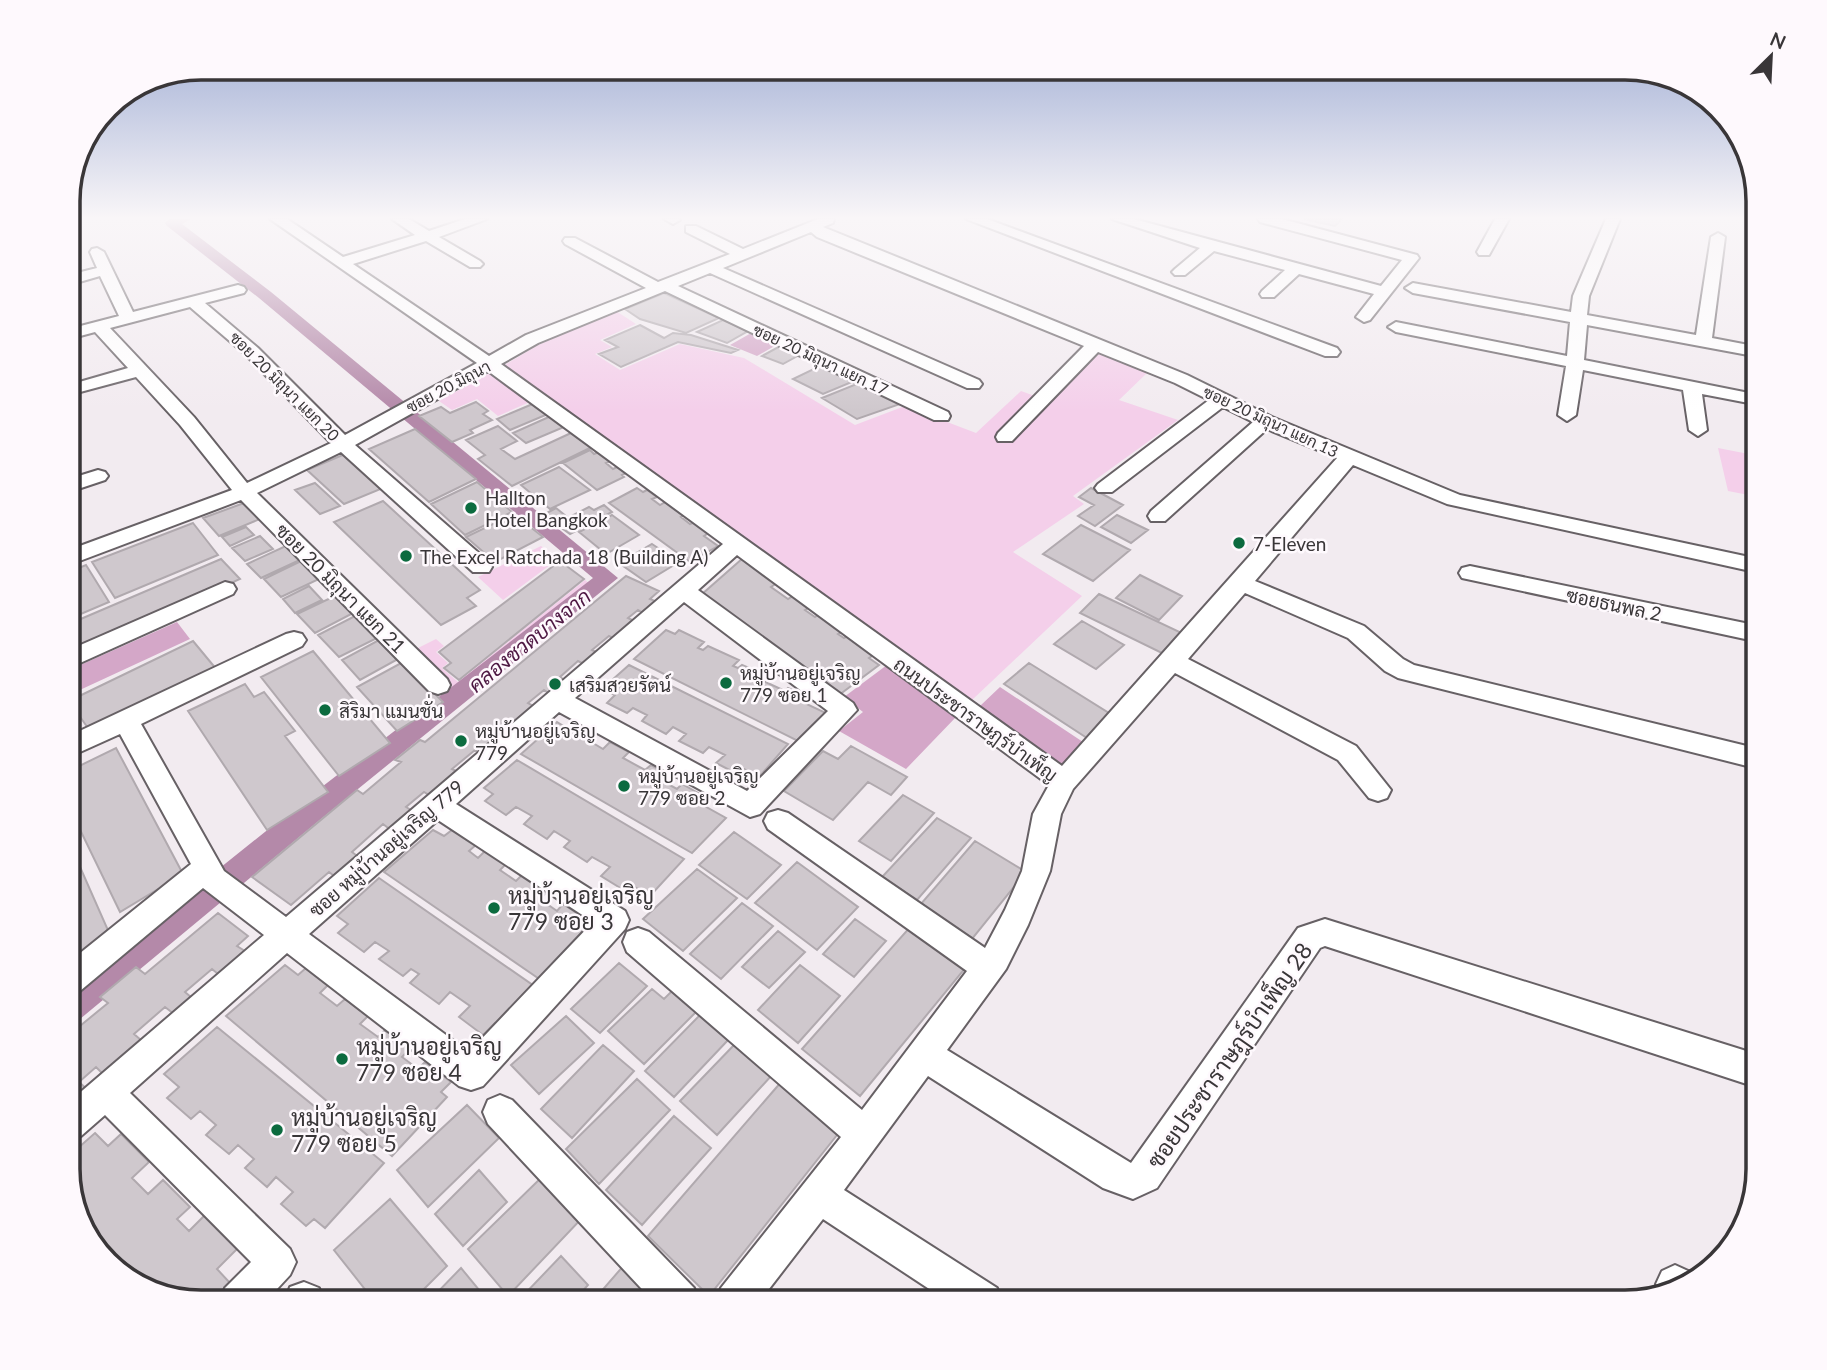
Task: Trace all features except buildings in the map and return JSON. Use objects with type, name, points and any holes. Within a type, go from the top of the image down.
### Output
[{"type":"street","points":[[111,283],[128,319]]},
{"type":"street","name":"ถนนประชาราษฎร์บำเพ็ญ","points":[[370,283],[490,364],[1063,782],[1047,814],[1036,871],[1018,916],[988,968],[819,1195],[744,1290]]},
{"type":"street","name":"ซอย 20 มิถุนา แยก 17","points":[[655,283],[941,416]]},
{"type":"street","name":"ซอย 20 มิถุนา","points":[[81,553],[244,492],[343,444],[532,339],[669,283]]},
{"type":"street","points":[[745,283],[973,384]]},
{"type":"street","name":"ซอย 20 มิถุนา แยก 13","points":[[941,283],[1181,379],[1265,421],[1454,500],[1746,563]]},
{"type":"street","points":[[1145,283],[1331,352]]},
{"type":"street","points":[[1268,293],[1279,283]]},
{"type":"street","points":[[1349,283],[1384,292]]},
{"type":"street","points":[[1364,317],[1391,283]]},
{"type":"street","points":[[1567,415],[1576,363],[1581,296],[1586,283]]},
{"type":"street","points":[[1703,341],[1711,283]]},
{"type":"street","points":[[1413,288],[1746,349]]},
{"type":"street","points":[[81,331],[238,290]]},
{"type":"street","name":"ซอย 20 มิถุนา แยก 20","points":[[193,302],[218,320],[343,444],[481,567]]},
{"type":"street","name":"ซอย 20 มิถุนา แยก 21","points":[[99,327],[141,370],[244,492],[438,685]]},
{"type":"street","points":[[1396,327],[1746,397]]},
{"type":"street","points":[[1005,437],[1094,346]]},
{"type":"street","points":[[81,387],[141,370]]},
{"type":"street","points":[[1692,387],[1698,430]]},
{"type":"street","points":[[1105,488],[1222,399]]},
{"type":"street","points":[[1158,516],[1265,421]]},
{"type":"street","points":[[1063,782],[1241,583],[1349,457]]},
{"type":"street","points":[[81,482],[98,477]]},
{"type":"street","name":"ซอย หมู่บ้านอยู่เจริญ 779","points":[[81,1114],[736,544]]},
{"type":"street","name":"ซอยธนพล 2","points":[[1470,573],[1746,631]]},
{"type":"street","points":[[1241,583],[1356,632],[1407,672],[1746,756]]},
{"type":"street","points":[[81,655],[225,589]]},
{"type":"street","points":[[557,700],[750,806],[844,710],[683,590]]},
{"type":"street","points":[[81,741],[125,719],[275,659],[294,640]]},
{"type":"street","points":[[1172,661],[1347,753],[1378,790]]},
{"type":"street","points":[[125,719],[215,879],[471,1074],[614,920],[436,805]]},
{"type":"street","points":[[778,821],[988,968]]},
{"type":"street","points":[[81,973],[215,879]]},
{"type":"street","name":"ซอยประชาราษฎร์บำเพ็ญ 28","points":[[923,1054],[1116,1175],[1133,1181],[1144,1175],[1309,938],[1325,933],[1746,1068]]},
{"type":"street","points":[[638,942],[863,1133]]},
{"type":"street","points":[[106,1092],[277,1262],[250,1290]]},
{"type":"street","points":[[500,1112],[669,1290]]},
{"type":"street","points":[[819,1195],[965,1290]]},
{"type":"shaded area","points":[[616,311],[636,324],[600,340],[612,347],[595,354],[620,370],[680,344],[744,358],[855,425],[905,406],[976,433],[1021,391],[1046,400],[1099,354],[1148,372],[1119,400],[1178,420],[1073,496],[1084,504],[1013,552],[1082,596],[972,700],[503,366],[538,345]]},
{"type":"shaded area","points":[[753,332],[778,344],[757,356],[730,345]]},
{"type":"shaded area","points":[[492,372],[532,401],[498,416],[477,399],[452,410],[439,401]]},
{"type":"shaded area","points":[[1718,448],[1746,453],[1746,494],[1728,491]]},
{"type":"shaded area","points":[[541,546],[558,559],[503,600],[478,577]]},
{"type":"shaded area","points":[[585,580],[590,584],[455,690],[414,650],[436,639],[444,646],[436,652],[448,663],[442,668],[458,682]]},
{"type":"shaded area","points":[[177,622],[190,639],[81,689],[81,665]]},
{"type":"shaded area","points":[[887,665],[957,716],[906,769],[839,731],[863,712],[844,697]]},
{"type":"shaded area","points":[[1000,687],[1083,742],[1062,766],[980,706]]},
{"type":"waterway","name":"คลองชวดบางจาก","points":[[81,998],[311,811],[607,578],[249,283]]},
{"type":"place","name":"Hallton Hotel Bangkok","points":[[471,508]]},
{"type":"place","name":"7-Eleven","points":[[1239,543]]},
{"type":"place","name":"The Excel Ratchada 18 (Building A)","points":[[406,556]]},
{"type":"place","name":"หมู่บ้านอยู่เจริญ 779 ซอย 1","points":[[726,683]]},
{"type":"place","name":"เสริมสวยรัตน์","points":[[555,684]]},
{"type":"place","name":"สิริมา แมนชั่น","points":[[325,710]]},
{"type":"place","name":"หมู่บ้านอยู่เจริญ 779","points":[[461,741]]},
{"type":"place","name":"หมู่บ้านอยู่เจริญ 779 ซอย 2","points":[[624,786]]},
{"type":"place","name":"หมู่บ้านอยู่เจริญ 779 ซอย 3","points":[[494,908]]},
{"type":"place","name":"หมู่บ้านอยู่เจริญ 779 ซอย 4","points":[[342,1059]]},
{"type":"place","name":"หมู่บ้านอยู่เจริญ 779 ซอย 5","points":[[277,1130]]}]
